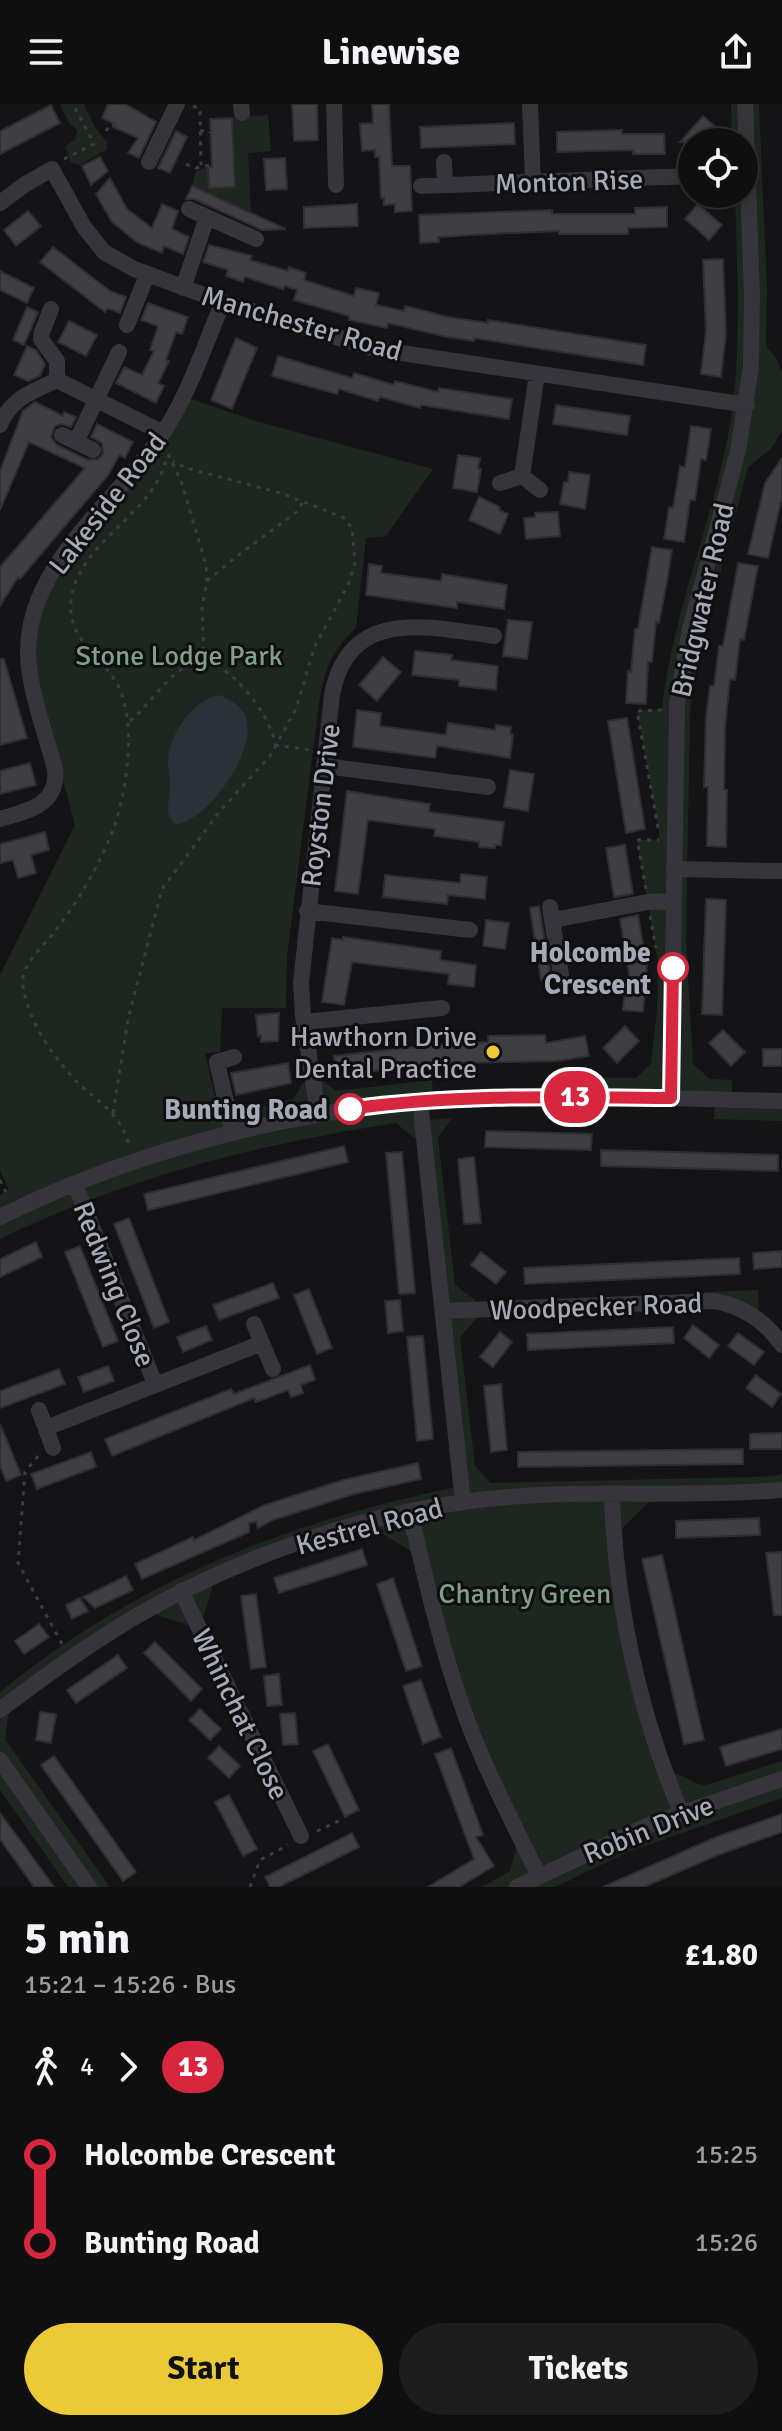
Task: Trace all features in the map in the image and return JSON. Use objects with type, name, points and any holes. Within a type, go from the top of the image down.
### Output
[{"type":"street","points":[[149,162],[177,104]]},
{"type":"street","points":[[334,104],[336,185]]},
{"type":"street","points":[[530,104],[533,182]]},
{"type":"street","name":"Bridgwater Road","points":[[745,104],[745,128]]},
{"type":"street","points":[[444,162],[445,185]]},
{"type":"street","points":[[0,203],[52,169]]},
{"type":"street","name":"Manchester Road","points":[[52,169],[84,227],[97,244],[123,264],[223,302],[375,349],[747,405]]},
{"type":"street","name":"Monton Rise","points":[[421,186],[678,177]]},
{"type":"street","name":"Bridgwater Road","points":[[671,1098],[675,730],[690,629],[732,476],[747,405],[753,335],[747,208]]},
{"type":"street","points":[[189,209],[256,239]]},
{"type":"street","points":[[183,288],[207,217]]},
{"type":"street","points":[[127,325],[147,275]]},
{"type":"street","name":"Lakeside Road","points":[[0,819],[39,806],[51,795],[55,785],[55,769],[28,661],[29,636],[40,593],[60,560],[166,445],[178,406],[223,302]]},
{"type":"street","points":[[51,309],[41,339],[57,361],[57,380]]},
{"type":"street","points":[[93,450],[69,439],[96,400],[119,352]]},
{"type":"street","points":[[522,476],[537,374]]},
{"type":"street","points":[[57,380],[96,400],[166,445]]},
{"type":"street","points":[[0,425],[6,410],[17,399],[57,380]]},
{"type":"street","points":[[500,483],[522,476]]},
{"type":"street","points":[[522,476],[540,490]]},
{"type":"street","name":"Royston Drive","points":[[318,1114],[301,983],[322,759],[336,677],[343,661],[357,645],[382,631],[404,626],[494,636]]},
{"type":"street","points":[[322,759],[488,787]]},
{"type":"street","points":[[674,869],[782,871]]},
{"type":"street","points":[[561,975],[552,914],[673,901]]},
{"type":"street","points":[[307,911],[470,930]]},
{"type":"street","points":[[304,1022],[442,1008]]},
{"type":"street","points":[[233,1133],[217,1062],[234,1057]]},
{"type":"street","points":[[0,1217],[75,1184],[187,1145],[318,1114],[420,1101],[526,1096],[782,1101]]},
{"type":"street","points":[[420,1101],[463,1502]]},
{"type":"street","name":"Redwing Close","points":[[75,1184],[155,1384]]},
{"type":"street","name":"Woodpecker Road","points":[[443,1311],[714,1301],[748,1313],[769,1328],[782,1345]]},
{"type":"street","points":[[254,1324],[273,1369]]},
{"type":"street","name":"Redwing Close","points":[[46,1428],[262,1343]]},
{"type":"street","points":[[39,1410],[46,1428],[49,1450]]},
{"type":"street","name":"Kestrel Road","points":[[0,1710],[69,1658],[181,1591],[289,1547],[410,1512],[463,1502],[525,1496],[782,1490]]},
{"type":"street","points":[[612,1495],[617,1569],[630,1647],[651,1728],[681,1812]]},
{"type":"street","points":[[410,1512],[433,1615],[467,1719],[539,1876]]},
{"type":"street","name":"Whinchat Close","points":[[181,1591],[306,1835]]},
{"type":"street","points":[[0,1760],[89,1887]]},
{"type":"street","name":"Robin Drive","points":[[517,1887],[623,1835],[681,1812],[782,1779]]},
{"type":"path","points":[[52,169],[59,161],[94,144],[73,104]]},
{"type":"path","points":[[189,104],[200,109],[201,165]]},
{"type":"path","points":[[106,131],[111,124],[114,125]]},
{"type":"path","points":[[200,131],[209,133]]},
{"type":"path","points":[[186,164],[196,168],[201,165],[210,167]]},
{"type":"path","points":[[166,445],[202,547],[207,581],[202,608],[204,661]]},
{"type":"path","points":[[128,1143],[124,1127],[113,1113],[73,1077],[47,1041],[29,1010],[23,977],[27,965],[58,928],[86,883],[112,831],[124,784],[129,722],[118,685],[76,633],[71,599],[83,570],[160,477],[166,445]]},
{"type":"path","points":[[113,1113],[128,1019],[162,889],[211,822],[257,772],[275,745],[296,709],[314,648],[348,585],[355,563],[352,528],[344,518],[303,501],[186,468],[173,461]]},
{"type":"path","points":[[207,581],[298,511],[303,501]]},
{"type":"path","points":[[129,722],[182,670],[204,661],[219,668],[258,703],[275,745]]},
{"type":"path","points":[[659,832],[637,711],[662,710]]},
{"type":"path","points":[[275,745],[322,759]]},
{"type":"path","points":[[0,1180],[6,1192]]},
{"type":"path","points":[[49,1450],[25,1472],[18,1563],[62,1644]]},
{"type":"path","points":[[306,1835],[343,1819]]},
{"type":"path","points":[[250,1887],[260,1860],[284,1848]]},
{"type":"green space","points":[[60,104],[84,104],[95,127],[107,142],[107,149],[80,165],[71,162],[65,146],[75,140],[77,130],[69,123]]},
{"type":"green space","points":[[731,104],[759,104],[767,288],[766,346],[782,372],[782,431],[771,449],[748,467],[698,659],[690,711],[686,942],[693,1064],[710,1079],[732,1080],[732,1100],[782,1101],[782,1121],[714,1119],[715,1100],[551,1096],[554,1077],[636,1078],[651,1063],[658,963],[637,840],[659,840],[659,832],[637,711],[662,709],[675,636],[715,492],[731,419],[738,335],[736,208],[758,208],[758,128],[732,128]]},
{"type":"green space","points":[[268,115],[271,151],[248,153],[251,213],[192,186],[196,171],[208,167],[235,187],[232,118]]},
{"type":"green space","points":[[188,398],[259,422],[433,469],[386,536],[366,538],[356,628],[330,662],[319,703],[287,957],[286,1008],[222,1008],[220,1052],[205,1053],[219,1115],[293,1099],[303,1083],[321,1080],[336,1091],[432,1080],[433,1100],[422,1121],[452,1118],[438,1138],[455,1285],[475,1300],[477,1318],[460,1337],[475,1466],[491,1483],[755,1477],[782,1473],[782,1490],[649,1494],[649,1502],[613,1537],[617,1569],[667,1776],[675,1773],[703,1786],[782,1761],[782,1798],[628,1852],[555,1887],[482,1887],[510,1871],[516,1848],[525,1849],[493,1780],[420,1557],[375,1529],[375,1521],[212,1578],[203,1619],[189,1625],[147,1612],[9,1711],[5,1739],[110,1887],[68,1887],[0,1790],[0,1692],[52,1652],[106,1617],[218,1560],[336,1517],[461,1486],[423,1138],[414,1138],[396,1123],[243,1153],[145,1180],[0,1239],[0,1195],[9,1190],[0,1170],[0,975],[75,825],[35,677],[33,636],[54,579]]},
{"type":"green space","points":[[758,1290],[759,1309],[753,1316],[705,1301],[704,1292]]},
{"type":"shaded area","points":[[219,695],[236,704],[244,713],[248,727],[239,762],[229,780],[202,811],[175,824],[168,808],[168,763],[172,742],[191,712],[209,698]]},
{"type":"building","points":[[108,104],[125,104],[156,122],[139,158],[128,153],[138,138],[113,127],[115,124],[102,118]]},
{"type":"building","points":[[292,104],[317,104],[318,140],[294,141]]},
{"type":"building","points":[[372,104],[389,104],[392,166],[410,166],[412,211],[395,212],[395,204],[384,205],[379,157],[375,157],[375,150],[362,151],[360,124],[373,123]]},
{"type":"building","points":[[51,105],[60,123],[0,154],[0,131]]},
{"type":"building","points":[[703,116],[717,128],[692,128]]},
{"type":"building","points":[[232,118],[235,187],[209,188],[208,167],[212,167],[210,119]]},
{"type":"building","points":[[514,123],[515,144],[421,148],[420,127]]},
{"type":"building","points":[[622,130],[622,134],[664,134],[665,154],[633,154],[633,150],[557,152],[557,132]]},
{"type":"building","points":[[176,131],[187,137],[170,173],[158,168]]},
{"type":"building","points":[[100,157],[108,171],[91,185],[82,166]]},
{"type":"building","points":[[285,158],[287,189],[266,190],[264,159]]},
{"type":"building","points":[[110,178],[127,209],[152,228],[162,204],[178,211],[172,229],[189,237],[183,254],[164,246],[162,253],[138,243],[112,222],[96,194]]},
{"type":"building","points":[[192,186],[286,229],[262,230],[194,199],[186,199]]},
{"type":"building","points":[[357,204],[358,226],[304,228],[304,207]]},
{"type":"building","points":[[667,207],[667,227],[628,228],[628,234],[559,234],[559,231],[489,234],[438,237],[439,242],[420,243],[419,215],[552,210],[552,214],[635,214],[635,208]]},
{"type":"building","points":[[695,208],[703,208],[722,225],[709,240],[685,219]]},
{"type":"building","points":[[28,211],[41,226],[16,246],[4,230]]},
{"type":"building","points":[[209,245],[252,256],[250,260],[288,271],[289,267],[306,273],[304,280],[354,296],[356,288],[379,293],[376,305],[404,311],[405,306],[448,317],[488,323],[488,320],[646,345],[643,365],[474,338],[474,341],[447,337],[388,323],[387,328],[349,320],[349,316],[294,300],[297,290],[285,286],[283,289],[245,277],[243,282],[226,276],[228,270],[203,262]]},
{"type":"building","points":[[53,247],[110,291],[126,297],[120,313],[107,308],[105,312],[40,262]]},
{"type":"building","points":[[723,259],[726,333],[721,377],[701,374],[706,331],[703,260]]},
{"type":"building","points":[[0,271],[34,288],[27,303],[0,290]]},
{"type":"building","points":[[148,303],[188,317],[182,334],[176,332],[166,360],[169,361],[158,383],[164,386],[156,403],[116,383],[124,367],[142,375],[154,351],[150,350],[158,326],[141,320]]},
{"type":"building","points":[[27,307],[38,312],[24,345],[13,340]]},
{"type":"building","points":[[69,321],[97,335],[86,356],[58,342]]},
{"type":"building","points":[[236,338],[257,348],[232,409],[211,400]]},
{"type":"building","points":[[27,346],[36,350],[45,364],[40,376],[28,381],[14,375]]},
{"type":"building","points":[[278,356],[352,378],[354,373],[394,385],[395,381],[438,392],[439,388],[512,399],[509,419],[421,405],[420,408],[380,397],[378,401],[339,389],[337,394],[272,376]]},
{"type":"building","points":[[35,402],[63,416],[64,412],[76,417],[71,427],[62,424],[55,426],[51,437],[57,445],[88,460],[98,459],[103,454],[102,443],[91,437],[97,424],[133,442],[125,458],[119,455],[109,474],[20,579],[18,577],[0,606],[0,567],[85,468],[29,442],[0,510],[0,471],[23,411]]},
{"type":"building","points":[[556,405],[630,416],[627,435],[553,424]]},
{"type":"building","points":[[691,426],[711,429],[706,460],[701,459],[695,500],[690,500],[684,542],[664,539],[680,466],[685,467]]},
{"type":"building","points":[[458,455],[480,458],[477,492],[453,488]]},
{"type":"building","points":[[782,458],[782,497],[768,558],[748,554],[765,483]]},
{"type":"building","points":[[569,472],[590,475],[585,509],[560,504]]},
{"type":"building","points":[[479,497],[508,514],[500,534],[469,520]]},
{"type":"building","points":[[558,512],[560,536],[526,539],[524,518],[535,517],[535,513]]},
{"type":"building","points":[[652,547],[672,550],[667,581],[659,623],[656,622],[652,662],[648,662],[646,704],[626,703],[635,629],[638,629]]},
{"type":"building","points":[[738,563],[758,566],[744,640],[740,639],[735,680],[730,679],[725,727],[726,847],[707,846],[708,787],[704,787],[706,717]]},
{"type":"building","points":[[369,564],[382,566],[381,573],[441,581],[442,574],[507,585],[504,609],[457,602],[457,608],[366,595]]},
{"type":"building","points":[[508,620],[532,622],[527,659],[503,656]]},
{"type":"building","points":[[415,651],[452,655],[451,660],[498,666],[496,690],[459,686],[459,680],[412,675]]},
{"type":"building","points":[[383,657],[401,672],[377,701],[359,685]]},
{"type":"building","points":[[0,659],[4,659],[27,738],[0,745]]},
{"type":"building","points":[[357,710],[381,713],[380,726],[446,735],[448,723],[495,730],[496,725],[511,727],[510,758],[437,746],[435,758],[353,747]]},
{"type":"building","points":[[627,718],[645,829],[626,833],[608,721]]},
{"type":"building","points":[[30,763],[36,785],[0,794],[0,771]]},
{"type":"building","points":[[510,770],[534,774],[528,811],[504,807]]},
{"type":"building","points":[[347,791],[430,804],[429,812],[504,822],[501,845],[495,845],[495,848],[479,847],[479,842],[434,836],[435,829],[368,820],[358,894],[335,891]]},
{"type":"building","points":[[45,832],[49,850],[31,855],[36,873],[18,878],[13,860],[0,863],[0,844]]},
{"type":"building","points":[[625,845],[633,894],[614,897],[606,848]]},
{"type":"building","points":[[461,874],[487,877],[485,899],[448,895],[447,904],[383,897],[385,875],[460,883]]},
{"type":"building","points":[[706,899],[726,900],[722,1015],[702,1014]]},
{"type":"building","points":[[539,906],[551,978],[541,980],[530,908]]},
{"type":"building","points":[[638,915],[647,966],[643,1012],[623,1010],[626,979],[630,979],[620,919]]},
{"type":"building","points":[[486,920],[509,923],[505,949],[483,946]]},
{"type":"building","points":[[343,937],[441,951],[440,960],[476,965],[474,987],[448,984],[449,974],[352,962],[344,1005],[322,1002],[332,938],[343,940]]},
{"type":"building","points":[[279,1013],[278,1041],[261,1042],[256,1015]]},
{"type":"building","points":[[625,1026],[639,1041],[617,1063],[603,1048]]},
{"type":"building","points":[[723,1030],[745,1052],[731,1066],[709,1043]]},
{"type":"building","points":[[545,1035],[546,1043],[585,1036],[589,1056],[557,1061],[452,1063],[337,1075],[334,1056],[488,1042],[488,1036]]},
{"type":"building","points":[[763,1049],[782,1049],[782,1066],[763,1066]]},
{"type":"building","points":[[288,1063],[291,1083],[236,1095],[231,1073]]},
{"type":"building","points":[[486,1131],[592,1134],[591,1150],[485,1147]]},
{"type":"building","points":[[344,1146],[348,1162],[148,1210],[144,1194]]},
{"type":"building","points":[[601,1150],[778,1155],[778,1171],[601,1166]]},
{"type":"building","points":[[402,1152],[415,1293],[399,1294],[386,1153]]},
{"type":"building","points":[[474,1157],[481,1223],[464,1224],[458,1159]]},
{"type":"building","points":[[129,1218],[169,1322],[154,1328],[114,1224]]},
{"type":"building","points":[[36,1242],[42,1257],[0,1277],[0,1259]]},
{"type":"building","points":[[80,1246],[118,1341],[103,1347],[65,1252]]},
{"type":"building","points":[[782,1251],[782,1267],[754,1269],[753,1253]]},
{"type":"building","points":[[481,1252],[506,1272],[496,1284],[471,1265]]},
{"type":"building","points":[[739,1258],[740,1274],[525,1284],[524,1268]]},
{"type":"building","points":[[273,1283],[279,1298],[219,1320],[213,1305]]},
{"type":"building","points":[[309,1289],[332,1348],[317,1354],[294,1295]]},
{"type":"building","points":[[400,1300],[403,1331],[388,1333],[385,1301]]},
{"type":"building","points":[[693,1325],[719,1345],[709,1358],[684,1338]]},
{"type":"building","points":[[206,1326],[212,1340],[183,1352],[177,1337]]},
{"type":"building","points":[[673,1327],[674,1343],[528,1350],[527,1334]]},
{"type":"building","points":[[500,1332],[512,1342],[493,1367],[480,1357]]},
{"type":"building","points":[[738,1333],[764,1352],[754,1365],[728,1346]]},
{"type":"building","points":[[423,1336],[433,1439],[417,1441],[407,1337]]},
{"type":"building","points":[[310,1365],[315,1380],[301,1385],[303,1393],[291,1397],[288,1390],[256,1402],[254,1398],[112,1456],[105,1439],[231,1389],[234,1394]]},
{"type":"building","points":[[108,1366],[114,1381],[84,1392],[78,1377]]},
{"type":"building","points":[[59,1369],[65,1384],[0,1408],[0,1391]]},
{"type":"building","points":[[756,1375],[781,1394],[772,1407],[746,1388]]},
{"type":"building","points":[[501,1384],[507,1450],[491,1452],[484,1386]]},
{"type":"building","points":[[0,1424],[21,1475],[6,1481],[0,1466]]},
{"type":"building","points":[[782,1433],[782,1449],[750,1449],[750,1434]]},
{"type":"building","points":[[743,1449],[743,1464],[518,1467],[518,1452]]},
{"type":"building","points":[[91,1452],[96,1467],[37,1489],[31,1474]]},
{"type":"building","points":[[418,1463],[421,1479],[354,1494],[273,1520],[258,1528],[256,1522],[249,1523],[249,1532],[142,1579],[135,1564],[193,1537],[194,1540],[265,1505],[343,1480]]},
{"type":"building","points":[[759,1518],[760,1535],[676,1538],[676,1521]]},
{"type":"building","points":[[362,1549],[367,1565],[279,1593],[274,1578]]},
{"type":"building","points":[[782,1552],[782,1615],[774,1615],[766,1553]]},
{"type":"building","points":[[662,1555],[704,1740],[684,1744],[642,1559]]},
{"type":"building","points":[[126,1576],[133,1590],[95,1608],[83,1597]]},
{"type":"building","points":[[393,1578],[422,1666],[406,1671],[377,1584]]},
{"type":"building","points":[[256,1594],[266,1667],[251,1669],[241,1596]]},
{"type":"building","points":[[80,1598],[88,1611],[72,1619],[66,1605]]},
{"type":"building","points":[[39,1624],[49,1637],[24,1654],[15,1641]]},
{"type":"building","points":[[155,1642],[202,1689],[191,1701],[144,1653]]},
{"type":"building","points":[[118,1655],[127,1668],[76,1703],[67,1690]]},
{"type":"building","points":[[279,1674],[282,1705],[267,1706],[264,1676]]},
{"type":"building","points":[[421,1680],[441,1737],[423,1744],[403,1686]]},
{"type":"building","points":[[200,1709],[221,1729],[210,1740],[189,1720]]},
{"type":"building","points":[[40,1712],[56,1714],[51,1743],[36,1740]]},
{"type":"building","points":[[295,1713],[298,1744],[283,1745],[280,1714]]},
{"type":"building","points":[[782,1729],[782,1749],[726,1766],[720,1747]]},
{"type":"building","points":[[328,1744],[359,1810],[345,1817],[313,1751]]},
{"type":"building","points":[[219,1746],[240,1766],[229,1778],[208,1758]]},
{"type":"building","points":[[451,1748],[483,1835],[476,1837],[494,1866],[459,1887],[428,1887],[474,1859],[435,1754]]},
{"type":"building","points":[[54,1756],[136,1872],[123,1881],[41,1765]]},
{"type":"building","points":[[229,1795],[257,1849],[243,1856],[215,1802]]},
{"type":"building","points":[[0,1813],[54,1887],[34,1887],[0,1839]]},
{"type":"building","points":[[782,1814],[782,1832],[644,1887],[603,1887],[714,1838]]},
{"type":"building","points":[[352,1833],[359,1847],[279,1887],[270,1887],[265,1877]]},
{"type":"bus line","name":"13","points":[[350,1109],[502,1096],[671,1098],[673,968]]},
{"type":"place","name":"Holcombe Crescent","points":[[673,968]]},
{"type":"place","name":"Hawthorn Drive Dental Practice","points":[[493,1052]]},
{"type":"place","name":"Bunting Road","points":[[350,1109]]},
{"type":"park label","name":"Stone Lodge Park","points":[[179,655]]},
{"type":"park label","name":"Chantry Green","points":[[525,1593]]}]
